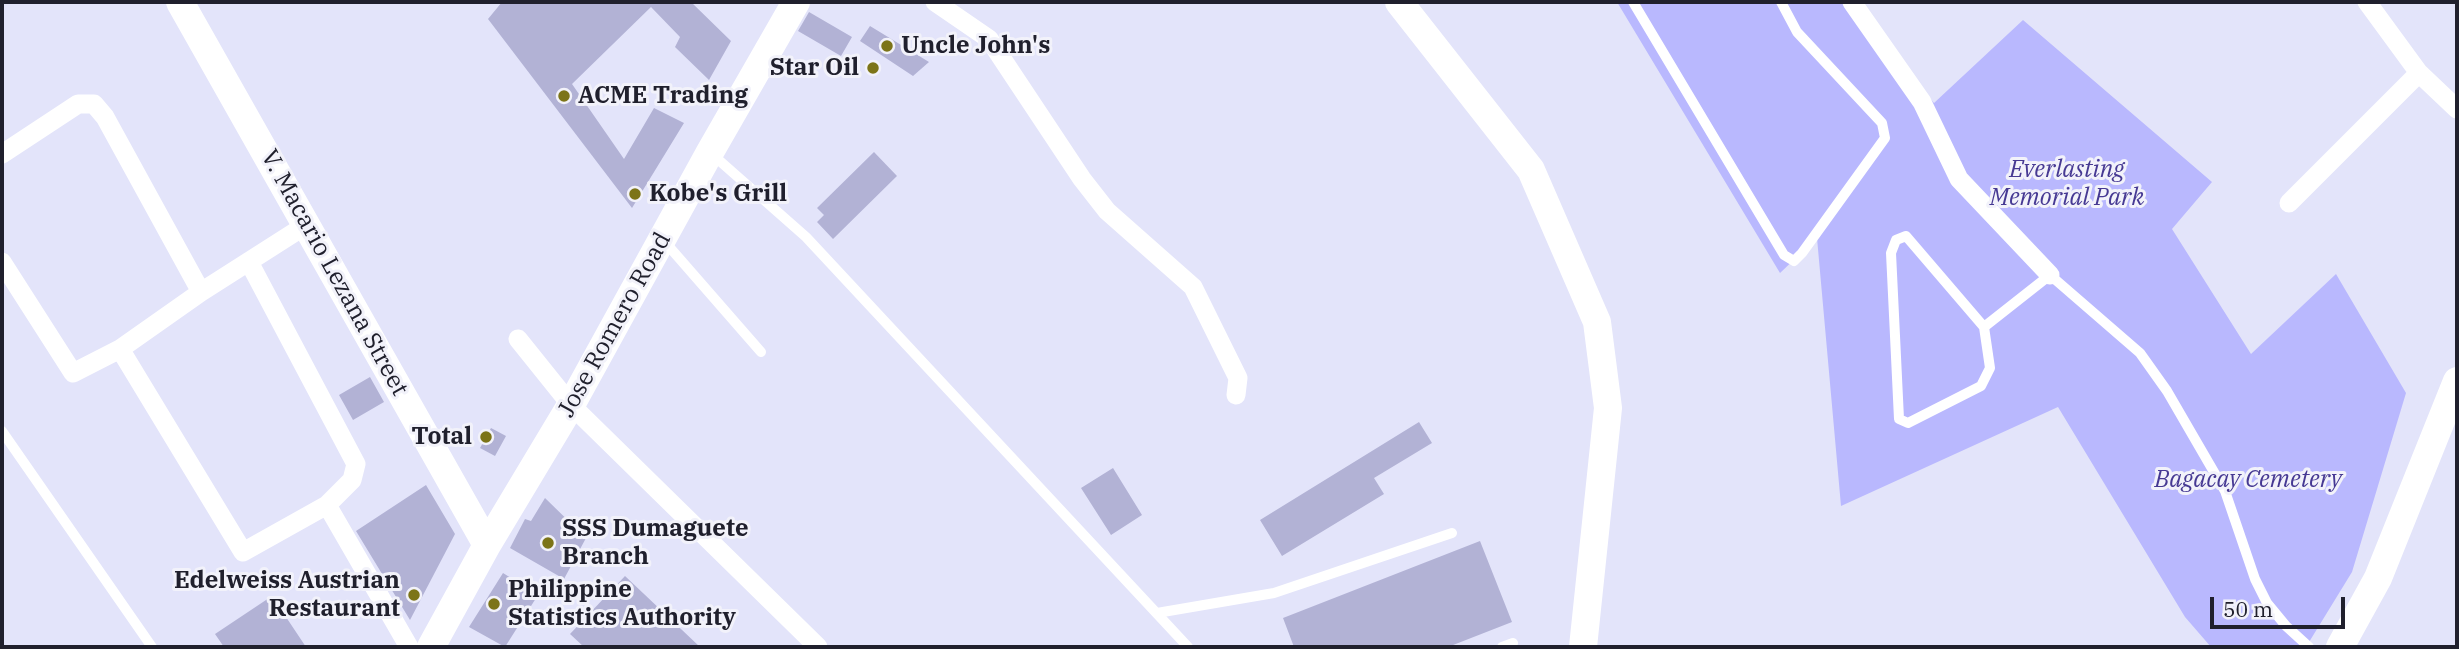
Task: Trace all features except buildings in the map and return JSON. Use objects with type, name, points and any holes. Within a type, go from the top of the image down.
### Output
[{"type":"main road","name":"V. Macario Lezana Street","points":[[180,2],[487,545]]},
{"type":"main road","name":"Jose Romero Road","points":[[431,647],[487,545],[571,405],[796,2]]},
{"type":"main road","points":[[1399,2],[1531,170],[1597,322],[1608,408],[1583,647]]},
{"type":"main road","points":[[2340,647],[2378,578],[2457,381]]},
{"type":"street","points":[[935,2],[989,39],[1082,179],[1107,211],[1193,286],[1238,378],[1236,395]]},
{"type":"street","points":[[1852,2],[1922,102],[1959,179],[2050,275]]},
{"type":"street","points":[[2367,2],[2419,74],[2457,109]]},
{"type":"street","points":[[2289,203],[2419,74]]},
{"type":"street","points":[[2,154],[78,104],[94,104],[106,117],[201,292]]},
{"type":"street","points":[[2,262],[73,373],[120,349],[201,292],[306,225]]},
{"type":"street","points":[[120,349],[243,552],[327,505],[352,480],[356,464],[248,262]]},
{"type":"street","points":[[518,339],[571,405],[818,647]]},
{"type":"street","points":[[327,505],[409,647]]},
{"type":"lane","points":[[1633,2],[1784,255],[1794,261],[1885,138],[1882,123],[1797,32],[1781,2]]},
{"type":"lane","points":[[710,152],[806,237],[1188,647]]},
{"type":"lane","points":[[1906,236],[1984,327],[1990,368],[1981,386],[1908,423],[1899,419],[1891,253],[1896,240],[1906,236]]},
{"type":"lane","points":[[662,239],[761,352]]},
{"type":"lane","points":[[1984,327],[2050,275],[2140,353],[2167,391],[2225,491],[2255,579],[2267,603],[2286,626],[2309,647]]},
{"type":"lane","points":[[2,430],[152,647]]},
{"type":"lane","points":[[1157,613],[1274,593],[1452,533]]},
{"type":"lane","points":[[1502,647],[1513,643]]},
{"type":"green space","points":[[1617,2],[1848,2],[1934,103],[2023,20],[2212,182],[2172,229],[2251,354],[2336,274],[2406,393],[2352,572],[2306,647],[2211,647],[2185,617],[2058,407],[1841,506],[1817,238],[1780,273]]},
{"type":"place","name":"Uncle John's","points":[[887,46]]},
{"type":"place","name":"Star Oil","points":[[873,68]]},
{"type":"place","name":"ACME Trading","points":[[564,96]]},
{"type":"place","name":"Kobe's Grill","points":[[635,194]]},
{"type":"place","name":"Total","points":[[486,437]]},
{"type":"place","name":"SSS Dumaguete Branch","points":[[548,543]]},
{"type":"place","name":"Edelweiss Austrian Restaurant","points":[[414,595]]},
{"type":"place","name":"Philippine Statistics Authority","points":[[494,604]]},
{"type":"park label","name":"Everlasting Memorial Park","points":[[2067,184]]},
{"type":"park label","name":"Bagacay Cemetery","points":[[2248,480]]}]
